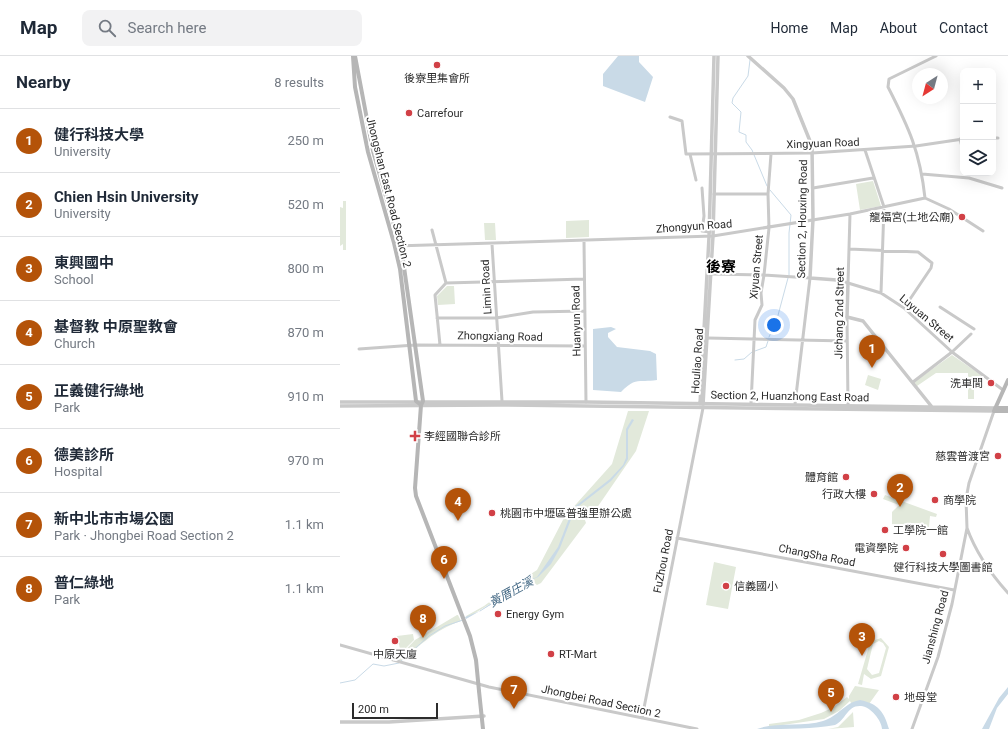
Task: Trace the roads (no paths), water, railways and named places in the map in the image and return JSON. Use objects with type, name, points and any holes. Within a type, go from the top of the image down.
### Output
[{"type":"main road","name":"Jhongshan East Road Section 2","points":[[354,56],[373,151],[400,246],[423,401]]},
{"type":"main road","name":"Jhongshan East Road Section 2","points":[[354,56],[355,87],[368,152],[395,246],[410,346],[416,401]]},
{"type":"main road","points":[[994,410],[1008,380]]},
{"type":"main road","points":[[416,401],[421,405]]},
{"type":"main road","points":[[423,401],[421,405],[415,488],[423,514],[474,648],[482,729]]},
{"type":"main road","points":[[994,410],[1008,408]]},
{"type":"main road","points":[[994,410],[1008,412]]},
{"type":"street","name":"Houliao Road","points":[[703,406],[711,274],[714,56]]},
{"type":"street","name":"Houliao Road","points":[[711,232],[714,194],[713,153],[718,56]]},
{"type":"street","name":"Section 2, Houxing Road","points":[[748,56],[784,88],[793,99],[812,146],[813,188],[810,278],[795,404]]},
{"type":"street","points":[[936,56],[889,78],[888,83],[916,146],[925,198],[949,209],[983,231]]},
{"type":"street","name":"Xingyuan Road","points":[[670,117],[682,121],[686,154],[812,153],[916,146],[960,139]]},
{"type":"street","points":[[865,150],[873,178],[884,207],[881,293]]},
{"type":"street","points":[[690,154],[696,180]]},
{"type":"street","name":"Xiyuan Street","points":[[751,404],[755,320],[762,305],[760,293],[764,275],[769,228],[768,194],[771,154]]},
{"type":"street","points":[[922,174],[969,178],[1002,188]]},
{"type":"street","points":[[813,188],[873,178]]},
{"type":"street","points":[[702,188],[704,216],[702,231],[711,232]]},
{"type":"street","points":[[714,194],[768,194]]},
{"type":"street","name":"Zhongyun Road","points":[[395,246],[711,237],[769,228],[812,219],[850,214],[925,198]]},
{"type":"street","name":"Jichang 2nd Street","points":[[848,405],[847,341],[850,214]]},
{"type":"street","points":[[432,230],[446,283]]},
{"type":"street","name":"Houliao Road","points":[[699,403],[711,237]]},
{"type":"street","name":"Huanyun Road","points":[[584,241],[586,402]]},
{"type":"street","name":"Limin Road","points":[[492,244],[502,401]]},
{"type":"street","points":[[849,249],[883,249],[918,252],[932,263],[931,268],[904,308]]},
{"type":"street","name":"Luyuan Street","points":[[711,274],[764,275],[836,280],[881,293],[904,308],[952,352],[1003,390]]},
{"type":"street","points":[[440,345],[435,295],[446,283],[584,279]]},
{"type":"street","points":[[940,307],[974,330]]},
{"type":"street","points":[[437,318],[496,318],[533,312],[585,312]]},
{"type":"street","points":[[848,317],[863,321],[913,382],[934,411]]},
{"type":"street","points":[[913,382],[952,352],[971,334]]},
{"type":"street","points":[[708,338],[847,341]]},
{"type":"street","name":"Zhongxiang Road","points":[[359,349],[415,345],[585,346]]},
{"type":"street","name":"Section 2, Huanzhong East Road","points":[[340,402],[502,401],[699,403],[703,406],[795,404],[994,410]]},
{"type":"street","points":[[848,405],[853,410]]},
{"type":"street","name":"Section 2, Huanzhong East Road","points":[[340,406],[703,406],[853,410],[994,410]]},
{"type":"street","name":"FuZhou Road","points":[[642,718],[703,406]]},
{"type":"street","points":[[994,410],[970,482],[966,499],[967,528],[974,548],[1008,593]]},
{"type":"street","name":"Jianshing Road","points":[[912,729],[938,657],[967,528]]},
{"type":"street","name":"ChangSha Road","points":[[677,538],[954,590]]},
{"type":"street","name":"Jhongbei Road Section 2","points":[[340,645],[478,684],[697,729]]},
{"type":"street","points":[[340,722],[389,722],[484,716]]},
{"type":"water","points":[[618,56],[639,56],[639,62],[653,77],[645,102],[603,86],[603,74]]},
{"type":"water","points":[[611,327],[616,329],[608,333],[608,337],[617,347],[650,351],[656,354],[657,380],[634,382],[621,392],[593,390],[593,329]]},
{"type":"water","points":[[632,419],[634,420],[628,430],[628,459],[624,466],[611,481],[575,509],[560,548],[551,564],[538,577],[520,585],[481,611],[519,584],[537,577],[558,547],[573,508],[610,479],[623,465],[626,458],[626,429]]},
{"type":"water","points":[[480,611],[466,619],[465,617]]},
{"type":"water","points":[[1008,687],[1008,694],[997,708],[989,729],[982,729],[999,698]]},
{"type":"water","points":[[860,700],[876,706],[883,713],[889,729],[882,729],[875,714],[868,708],[856,706],[850,710],[839,723],[835,725],[807,728],[757,729],[823,721],[829,719],[850,704]]},
{"type":"waterway","points":[[750,60],[748,76],[733,98],[732,103],[741,112],[739,132],[746,135],[746,142],[752,150],[767,186]]},
{"type":"waterway","points":[[770,190],[791,215],[789,233],[789,275]]},
{"type":"waterway","points":[[769,337],[777,319],[788,278]]},
{"type":"waterway","points":[[755,351],[766,347],[768,341]]},
{"type":"waterway","points":[[735,360],[744,359],[752,352]]},
{"type":"waterway","name":"黃厝庄溪","points":[[480,611],[491,604]]},
{"type":"waterway","name":"黃厝庄溪","points":[[401,661],[429,636],[445,626],[463,620]]},
{"type":"waterway","name":"黃厝庄溪","points":[[340,683],[355,680],[373,664],[384,666],[399,663]]},
{"type":"place","name":"後寮里集會所","points":[[437,65]]},
{"type":"place","name":"Carrefour","points":[[409,113]]},
{"type":"place","name":"龍福宮(土地公廟)","points":[[962,217]]},
{"type":"place","name":"健行科技大學","points":[[872,368]]},
{"type":"place","name":"洗車間","points":[[991,383]]},
{"type":"place","name":"李經國聯合診所","points":[[415,436]]},
{"type":"place","name":"慈雲普渡宮","points":[[998,456]]},
{"type":"place","name":"體育館","points":[[846,477]]},
{"type":"place","name":"行政大樓","points":[[874,494]]},
{"type":"place","name":"商學院","points":[[935,500]]},
{"type":"place","name":"Chien Hsin University","points":[[900,507]]},
{"type":"place","name":"桃園市中壢區普強里辦公處","points":[[492,513]]},
{"type":"place","name":"基督教 中原聖教會","points":[[458,521]]},
{"type":"place","name":"工學院一館","points":[[885,530]]},
{"type":"place","name":"電資學院","points":[[906,548]]},
{"type":"place","name":"健行科技大學圖書館","points":[[943,554]]},
{"type":"place","name":"德美診所","points":[[444,579]]},
{"type":"place","name":"信義國小","points":[[726,586]]},
{"type":"place","name":"Energy Gym","points":[[498,614]]},
{"type":"place","name":"普仁綠地","points":[[423,638]]},
{"type":"place","name":"中原天廈","points":[[395,641]]},
{"type":"place","name":"RT-Mart","points":[[551,654]]},
{"type":"place","name":"東興國中","points":[[862,656]]},
{"type":"place","name":"地母堂","points":[[896,697]]},
{"type":"place","name":"新中北市市場公園","points":[[514,709]]},
{"type":"place","name":"正義健行綠地","points":[[831,712]]},
{"type":"district","name":"後寮","points":[[721,267]]}]
